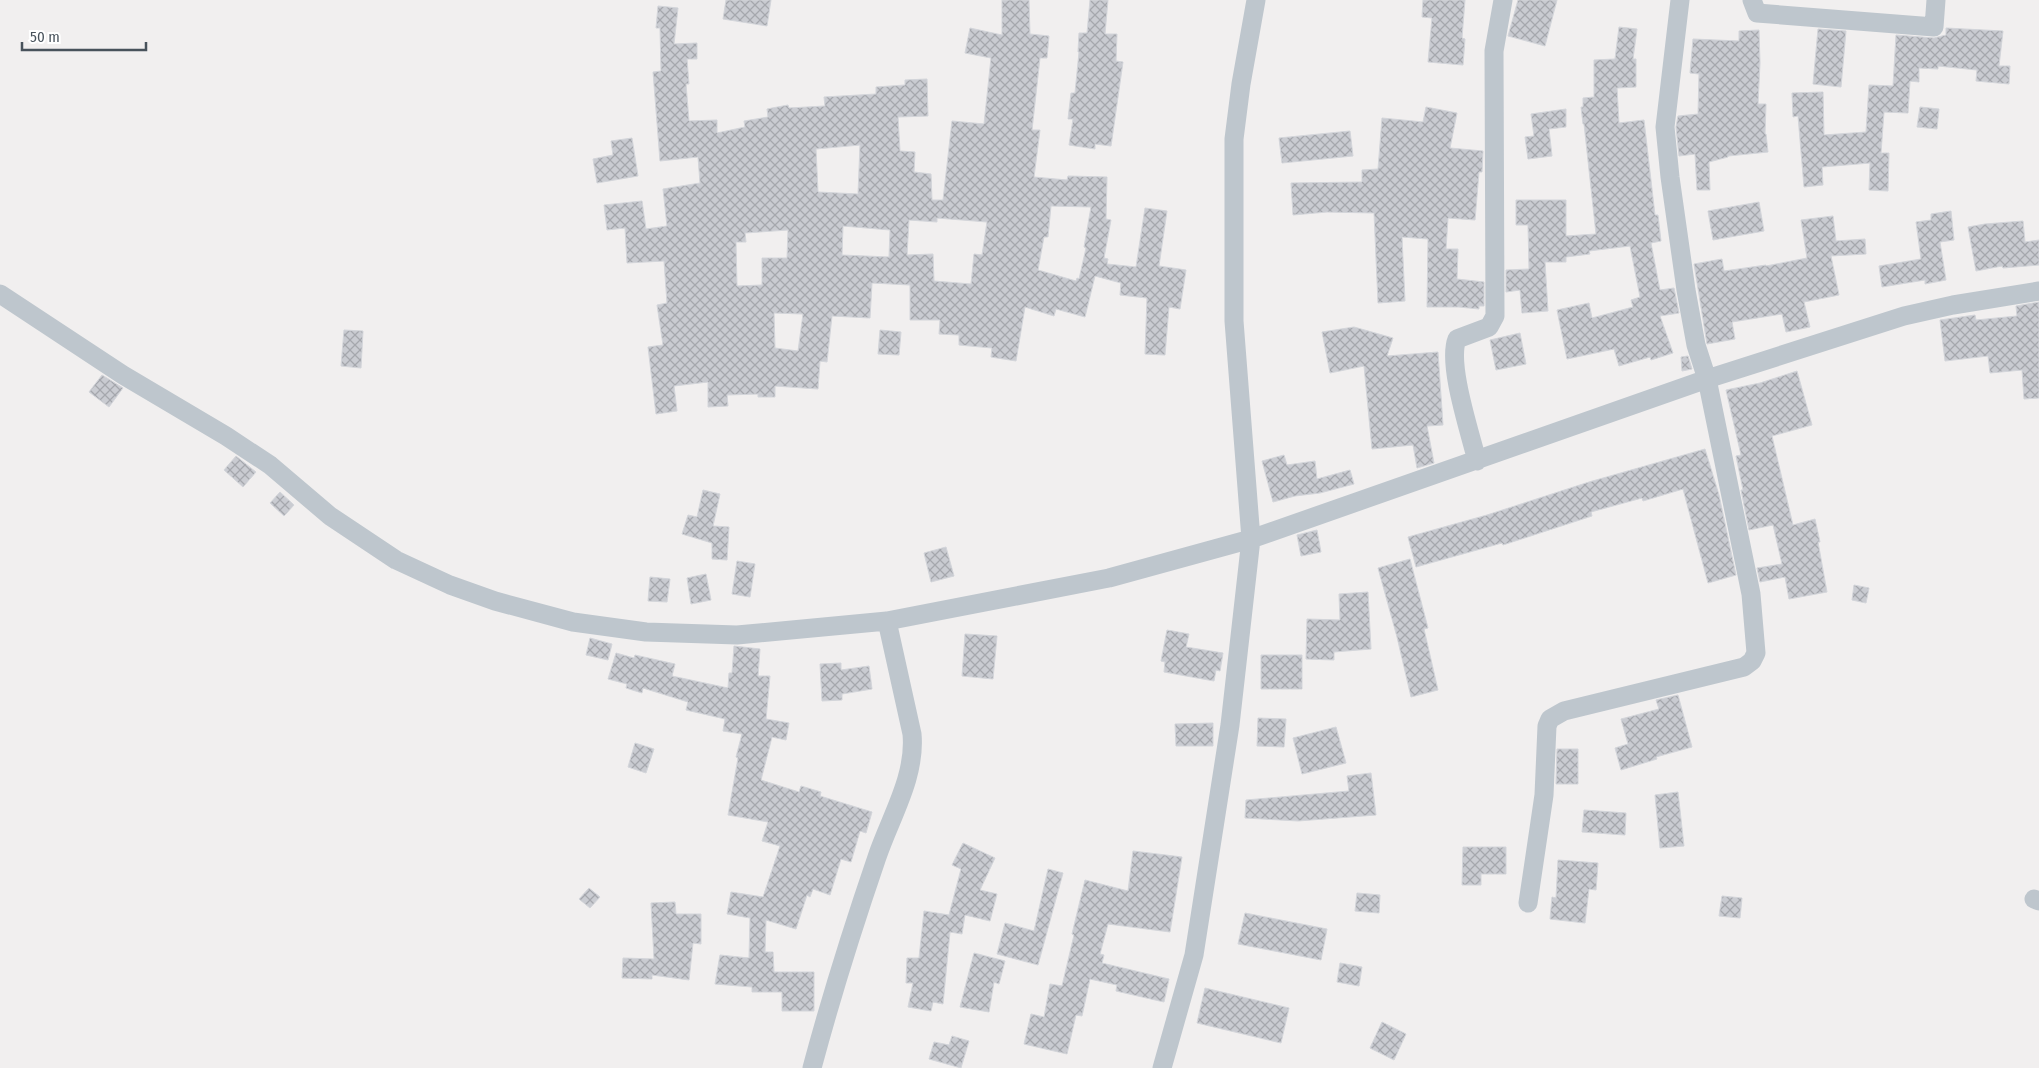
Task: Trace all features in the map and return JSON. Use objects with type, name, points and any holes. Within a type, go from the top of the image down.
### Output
[{"type":"street","points":[[1162,1068],[1194,955],[1230,725],[1251,539],[1234,321],[1234,139],[1240,84],[1256,0]]},
{"type":"street","points":[[1478,461],[1454,366],[1454,348],[1457,339],[1489,326],[1495,316],[1494,51],[1503,0]]},
{"type":"street","points":[[1528,903],[1544,794],[1547,726],[1550,719],[1564,711],[1744,667],[1752,661],[1756,653],[1751,594],[1707,379],[1696,345],[1670,177],[1665,127],[1680,0]]},
{"type":"street","points":[[1752,0],[1757,13],[1934,27],[1936,0]]},
{"type":"street","points":[[0,294],[123,375],[226,436],[270,465],[330,516],[396,560],[450,585],[494,601],[573,622],[646,632],[737,635],[887,622],[1110,578],[1251,539],[1478,461],[1707,379],[1904,316],[1953,305],[2039,291]]},
{"type":"street","points":[[812,1068],[836,978],[878,855],[904,788],[913,747],[910,725],[887,622]]},
{"type":"building","points":[[726,0],[771,0],[767,26],[723,19]]},
{"type":"building","points":[[1002,0],[1029,0],[1030,34],[1049,36],[1047,58],[1040,58],[1032,130],[1040,130],[1034,177],[1067,180],[1068,176],[1107,177],[1106,219],[1111,220],[1104,258],[1108,259],[1107,264],[1136,267],[1145,208],[1167,211],[1159,266],[1186,270],[1180,309],[1169,307],[1165,355],[1145,354],[1147,298],[1120,295],[1121,283],[1095,276],[1085,317],[1056,309],[1054,316],[1025,307],[1016,361],[991,357],[992,348],[959,345],[959,335],[939,334],[940,320],[910,320],[910,285],[872,283],[870,318],[832,316],[827,362],[820,361],[818,389],[775,386],[775,397],[758,397],[758,394],[727,395],[728,406],[708,407],[708,382],[674,386],[677,411],[656,414],[648,347],[663,345],[657,305],[667,303],[664,261],[627,263],[625,228],[607,230],[604,205],[642,201],[646,229],[667,226],[663,189],[700,183],[698,157],[660,161],[653,72],[661,71],[660,28],[656,28],[658,6],[678,8],[674,44],[697,43],[697,59],[687,59],[689,84],[686,84],[689,121],[717,120],[717,133],[745,127],[744,121],[768,117],[767,109],[788,105],[789,108],[825,106],[824,97],[876,94],[876,87],[905,85],[905,80],[927,79],[928,116],[898,117],[900,151],[915,152],[914,172],[931,174],[932,200],[943,200],[952,121],[984,124],[991,58],[965,53],[970,28],[1002,35]],"holes":[[[860,145],[858,194],[818,192],[816,149]],[[1051,206],[1091,207],[1084,247],[1086,248],[1079,279],[1077,278],[1076,281],[1038,270],[1044,237],[1048,237]],[[937,218],[987,222],[982,255],[974,254],[971,284],[934,281],[933,254],[907,255],[909,220],[937,222]],[[843,226],[890,230],[889,257],[842,255]],[[788,230],[787,258],[762,258],[762,285],[737,286],[736,242],[746,242],[745,233]],[[774,313],[803,314],[798,351],[775,348]]]},
{"type":"building","points":[[1090,0],[1108,0],[1105,34],[1117,34],[1116,61],[1123,62],[1111,146],[1095,144],[1095,149],[1069,145],[1073,119],[1068,119],[1071,93],[1075,93],[1079,33],[1087,33]]},
{"type":"building","points":[[1423,0],[1465,0],[1462,38],[1465,39],[1463,65],[1428,62],[1432,18],[1422,17]]},
{"type":"building","points":[[1518,0],[1557,0],[1545,46],[1508,36]]},
{"type":"building","points":[[1619,27],[1637,29],[1633,59],[1636,59],[1636,87],[1617,88],[1619,123],[1644,120],[1655,215],[1658,215],[1661,241],[1651,243],[1660,290],[1674,288],[1679,313],[1660,316],[1673,353],[1651,360],[1650,357],[1619,366],[1614,349],[1567,359],[1557,310],[1589,303],[1592,318],[1633,307],[1631,300],[1640,297],[1630,246],[1589,251],[1590,254],[1566,257],[1566,262],[1545,262],[1548,311],[1522,313],[1520,290],[1506,292],[1506,270],[1529,269],[1528,225],[1516,225],[1516,200],[1566,200],[1566,236],[1596,234],[1581,107],[1583,107],[1583,98],[1594,97],[1594,60],[1615,59]]},
{"type":"building","points":[[1946,28],[2003,31],[1999,66],[2010,66],[2009,84],[1976,81],[1977,70],[1938,66],[1938,69],[1919,68],[1919,82],[1910,81],[1908,113],[1884,112],[1881,153],[1889,153],[1888,191],[1869,190],[1870,163],[1822,167],[1823,185],[1804,187],[1798,116],[1793,117],[1792,93],[1823,92],[1824,135],[1866,132],[1869,85],[1893,86],[1896,35],[1934,38],[1946,35]]},
{"type":"building","points":[[1818,29],[1846,31],[1841,87],[1813,84]]},
{"type":"building","points":[[1759,30],[1758,104],[1766,104],[1765,134],[1768,152],[1728,156],[1709,162],[1710,190],[1697,190],[1695,154],[1679,156],[1676,127],[1678,116],[1698,114],[1699,74],[1690,73],[1693,39],[1739,41],[1739,31]]},
{"type":"building","points":[[1426,107],[1457,113],[1450,148],[1483,151],[1482,172],[1479,172],[1475,220],[1448,218],[1446,249],[1458,249],[1457,279],[1484,282],[1484,306],[1479,306],[1479,309],[1427,307],[1428,239],[1402,237],[1405,301],[1378,303],[1374,213],[1327,212],[1293,215],[1291,183],[1362,182],[1362,170],[1378,169],[1382,118],[1423,122]]},
{"type":"building","points":[[1920,107],[1939,109],[1937,129],[1917,127]]},
{"type":"building","points":[[1566,109],[1566,127],[1549,129],[1552,156],[1528,159],[1525,137],[1534,136],[1531,114]]},
{"type":"building","points":[[1350,131],[1353,156],[1282,163],[1279,138]]},
{"type":"building","points":[[632,138],[638,176],[597,183],[593,159],[613,155],[611,141]]},
{"type":"building","points":[[1759,202],[1764,231],[1713,240],[1708,211]]},
{"type":"building","points":[[1951,211],[1954,240],[1940,242],[1946,280],[1925,284],[1925,280],[1882,287],[1879,266],[1921,259],[1916,222],[1931,220],[1931,214]]},
{"type":"building","points":[[1833,216],[1836,241],[1865,239],[1866,254],[1831,256],[1839,295],[1804,302],[1810,327],[1786,332],[1782,314],[1732,322],[1735,339],[1707,344],[1694,264],[1722,259],[1724,271],[1766,266],[1807,258],[1801,220]]},
{"type":"building","points":[[2023,221],[2025,242],[2039,240],[2039,265],[2003,268],[2002,266],[1976,271],[1968,227]]},
{"type":"building","points":[[2039,302],[2039,398],[2024,399],[2022,370],[1990,373],[1988,356],[1945,361],[1940,320],[1975,315],[1976,320],[2017,316],[2016,306]]},
{"type":"building","points":[[1354,327],[1393,338],[1387,356],[1438,352],[1443,425],[1427,426],[1434,463],[1417,468],[1413,445],[1372,449],[1364,366],[1330,373],[1322,332]]},
{"type":"building","points":[[344,330],[363,331],[361,368],[341,366]]},
{"type":"building","points":[[880,330],[901,332],[899,355],[878,354]]},
{"type":"building","points":[[1520,333],[1526,364],[1496,370],[1490,340]]},
{"type":"building","points":[[1688,356],[1692,369],[1682,371],[1681,357]]},
{"type":"building","points":[[1797,371],[1812,425],[1772,436],[1793,525],[1815,519],[1827,592],[1789,599],[1785,577],[1760,582],[1757,568],[1782,564],[1773,525],[1749,530],[1736,456],[1741,455],[1726,390],[1760,383]]},
{"type":"building","points":[[102,375],[123,388],[109,407],[89,392]]},
{"type":"building","points":[[1705,449],[1719,495],[1736,575],[1708,583],[1683,489],[1643,501],[1642,498],[1591,512],[1592,516],[1503,545],[1502,543],[1416,567],[1408,537]]},
{"type":"building","points":[[1284,455],[1287,465],[1315,461],[1317,479],[1350,470],[1354,484],[1273,502],[1262,461]]},
{"type":"building","points":[[236,456],[256,472],[243,487],[224,470]]},
{"type":"building","points":[[703,490],[720,494],[713,526],[729,527],[727,560],[712,559],[712,543],[682,534],[688,515],[697,517]]},
{"type":"building","points":[[280,492],[294,505],[284,516],[270,503]]},
{"type":"building","points":[[1317,530],[1321,552],[1301,556],[1297,535]]},
{"type":"building","points":[[946,547],[954,576],[931,582],[924,553]]},
{"type":"building","points":[[1410,559],[1428,628],[1424,629],[1438,690],[1411,697],[1378,568]]},
{"type":"building","points":[[737,561],[755,564],[750,597],[732,594]]},
{"type":"building","points":[[706,574],[711,600],[691,604],[687,578]]},
{"type":"building","points":[[650,577],[670,579],[667,602],[648,601]]},
{"type":"building","points":[[1854,585],[1869,588],[1866,603],[1852,600]]},
{"type":"building","points":[[1368,592],[1371,649],[1334,652],[1334,660],[1306,659],[1307,619],[1340,620],[1339,594]]},
{"type":"building","points":[[1167,630],[1189,634],[1186,647],[1223,653],[1220,671],[1216,670],[1214,681],[1164,672],[1165,662],[1161,661]]},
{"type":"building","points":[[965,634],[997,636],[993,679],[962,676]]},
{"type":"building","points":[[590,638],[612,644],[608,660],[586,655]]},
{"type":"building","points":[[734,646],[760,649],[758,676],[770,676],[766,719],[789,723],[786,740],[772,737],[761,780],[799,792],[801,786],[821,792],[820,796],[872,812],[866,833],[860,831],[851,862],[841,859],[830,895],[813,889],[810,897],[807,895],[796,929],[766,920],[765,952],[773,952],[774,972],[814,972],[814,1011],[782,1011],[782,992],[752,992],[752,987],[715,984],[720,955],[749,958],[750,918],[727,914],[731,892],[763,897],[780,846],[762,841],[768,822],[728,815],[738,758],[736,757],[742,734],[723,731],[725,719],[686,710],[688,702],[643,688],[642,693],[626,688],[627,684],[608,679],[616,653],[634,658],[635,655],[675,664],[672,676],[728,688],[729,673],[732,673]]},
{"type":"building","points":[[1261,655],[1302,655],[1302,689],[1261,689]]},
{"type":"building","points":[[841,663],[841,670],[869,666],[872,689],[842,694],[842,700],[822,701],[820,664]]},
{"type":"building","points":[[1678,695],[1692,747],[1656,757],[1657,759],[1621,770],[1615,748],[1628,744],[1621,719],[1659,709],[1656,700]]},
{"type":"building","points":[[1258,718],[1286,719],[1284,747],[1257,746]]},
{"type":"building","points":[[1213,723],[1213,746],[1176,746],[1175,724]]},
{"type":"building","points":[[1336,727],[1346,763],[1302,774],[1293,738]]},
{"type":"building","points":[[635,743],[654,749],[646,773],[628,767]]},
{"type":"building","points":[[1557,749],[1578,749],[1578,784],[1556,784]]},
{"type":"building","points":[[1371,773],[1376,815],[1298,821],[1245,818],[1246,800],[1349,791],[1347,776]]},
{"type":"building","points":[[1678,792],[1684,846],[1660,848],[1655,795]]},
{"type":"building","points":[[1584,810],[1626,813],[1625,835],[1582,832]]},
{"type":"building","points":[[963,843],[995,858],[980,890],[997,894],[990,921],[965,915],[962,934],[950,932],[943,1004],[933,1002],[931,1011],[908,1007],[913,983],[906,983],[907,958],[919,958],[924,911],[949,915],[961,869],[952,865]]},
{"type":"building","points":[[1463,847],[1506,847],[1506,874],[1481,874],[1481,885],[1462,885]]},
{"type":"building","points":[[1133,851],[1182,857],[1170,932],[1108,924],[1100,954],[1104,955],[1102,963],[1169,979],[1164,1002],[1116,991],[1117,985],[1090,979],[1082,1016],[1076,1015],[1067,1054],[1024,1044],[1031,1014],[1044,1017],[1050,984],[1062,986],[1085,880],[1128,891]]},
{"type":"building","points":[[1558,860],[1598,863],[1596,890],[1589,889],[1585,923],[1550,919],[1552,897],[1556,898]]},
{"type":"building","points":[[1048,869],[1063,873],[1038,965],[997,954],[1005,923],[1034,931]]},
{"type":"building","points":[[589,888],[600,897],[590,908],[579,899]]},
{"type":"building","points":[[1357,893],[1380,895],[1379,913],[1355,911]]},
{"type":"building","points":[[1722,896],[1742,898],[1740,918],[1719,916]]},
{"type":"building","points":[[675,902],[676,914],[701,914],[701,944],[693,943],[689,980],[652,975],[652,979],[622,978],[623,958],[654,959],[651,903]]},
{"type":"building","points":[[1245,913],[1327,929],[1321,960],[1238,944]]},
{"type":"building","points":[[974,953],[1005,961],[999,984],[994,982],[989,1012],[960,1007]]},
{"type":"building","points":[[1340,963],[1362,967],[1359,986],[1337,982]]},
{"type":"building","points":[[1205,988],[1289,1008],[1281,1043],[1197,1023]]},
{"type":"building","points":[[1382,1022],[1406,1034],[1394,1060],[1370,1048]]},
{"type":"building","points":[[952,1036],[969,1041],[961,1068],[929,1059],[934,1042],[949,1045]]}]
